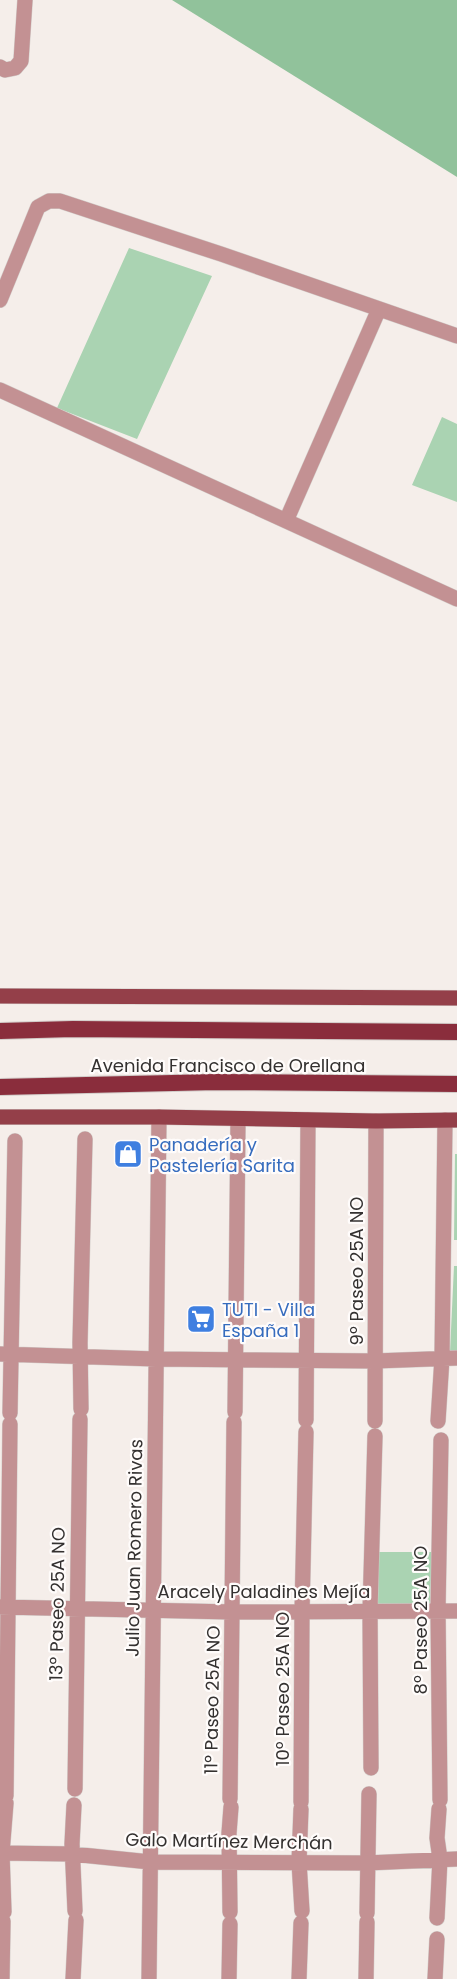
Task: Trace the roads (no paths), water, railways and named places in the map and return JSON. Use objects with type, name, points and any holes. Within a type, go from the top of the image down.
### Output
[{"type":"highway","name":"Avenida Francisco de Orellana","points":[[0,1031],[84,1029],[457,1032]]},
{"type":"highway","name":"Avenida Francisco de Orellana","points":[[0,1087],[216,1082],[457,1084]]},
{"type":"main road","points":[[0,996],[457,998]]},
{"type":"main road","points":[[0,1117],[451,1120]]},
{"type":"street","points":[[0,67],[5,70],[15,68],[21,61],[25,0]]},
{"type":"street","points":[[0,300],[38,207],[49,201],[60,201],[457,336]]},
{"type":"street","points":[[286,521],[379,309]]},
{"type":"street","points":[[0,390],[457,599]]},
{"type":"street","name":"Julio Juan Romero Rivas","points":[[149,1979],[159,1117]]},
{"type":"street","name":"11º Paseo 25A NO","points":[[228,1979],[238,1120]]},
{"type":"street","name":"10º Paseo 25A NO","points":[[299,1979],[308,1120]]},
{"type":"street","points":[[438,1421],[449,1358],[451,1120]]},
{"type":"street","name":"9º Paseo 25A NO","points":[[371,1768],[370,1611],[375,1429],[376,1121]]},
{"type":"street","name":"13º Paseo 25A NO","points":[[75,1789],[85,1139]]},
{"type":"street","points":[[2,1979],[4,1916],[1,1853],[6,1800],[3,1607],[10,1419],[5,1354],[15,1141]]},
{"type":"street","points":[[5,1354],[235,1360],[449,1358]]},
{"type":"street","name":"8º Paseo 25A NO","points":[[437,1918],[440,1859],[437,1838],[441,1440]]},
{"type":"street","name":"Aracely Paladines Mejía","points":[[3,1607],[232,1612],[457,1611]]},
{"type":"street","points":[[366,1979],[369,1794]]},
{"type":"street","points":[[73,1979],[74,1805]]},
{"type":"street","name":"Galo Martínez Merchán","points":[[1,1853],[72,1854],[150,1862],[367,1863],[457,1859]]},
{"type":"street","points":[[435,1979],[437,1939]]},
{"type":"place","name":"Panadería y Pastelería Sarita","points":[[128,1154]]},
{"type":"place","name":"TUTI - Villa España 1","points":[[201,1319]]}]
